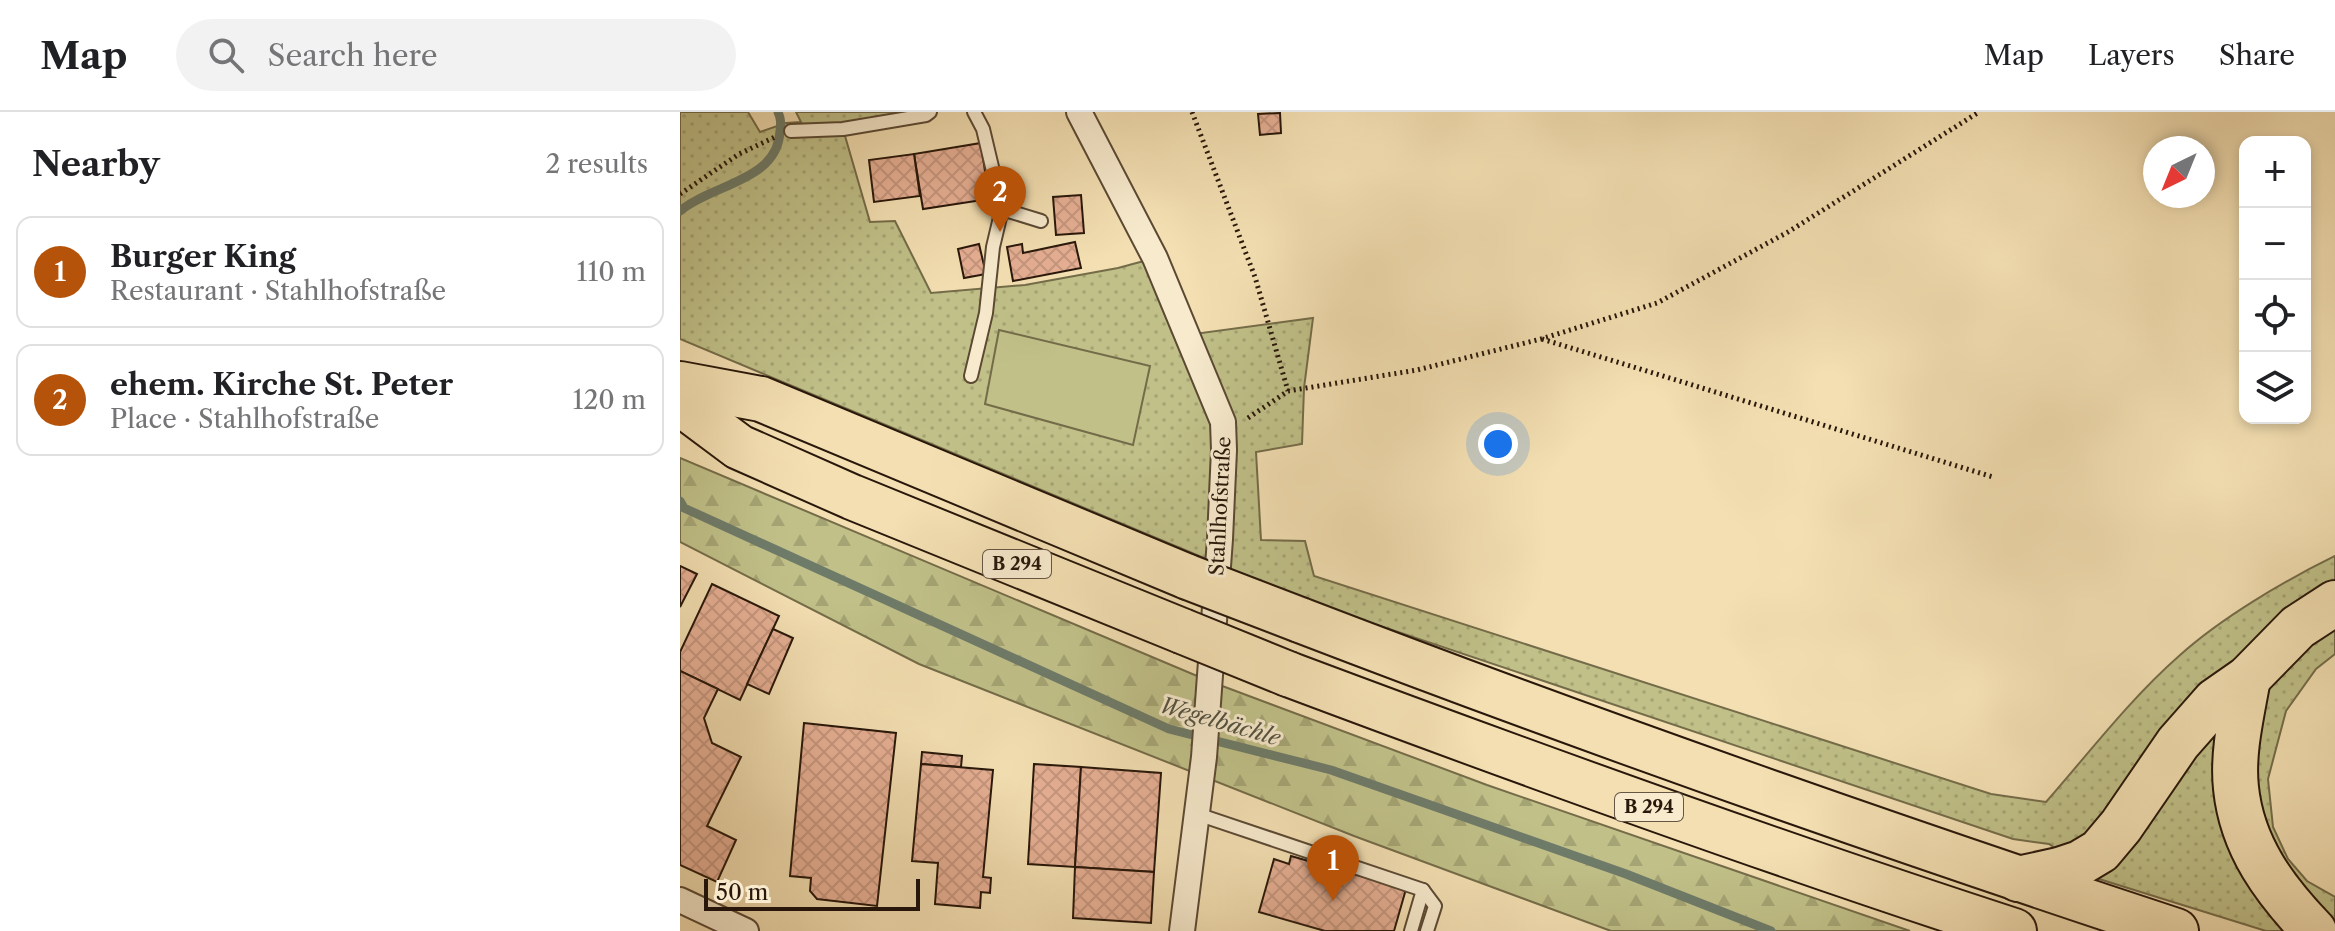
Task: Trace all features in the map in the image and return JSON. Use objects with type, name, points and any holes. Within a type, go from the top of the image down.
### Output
[{"type":"highway","name":"B 294","points":[[680,384],[761,399],[997,500],[1490,693],[2018,879],[2176,931]]},
{"type":"highway","name":"B 294","points":[[680,403],[739,447],[852,497],[1288,674],[1601,791],[2014,931]]},
{"type":"highway","points":[[2018,879],[2080,863],[2100,851],[2178,743],[2215,701],[2248,678],[2298,627],[2335,603]]},
{"type":"highway","points":[[2248,678],[2235,787],[2243,827],[2255,857],[2277,891],[2314,931]]},
{"type":"street","name":"Stahlhofstraße","points":[[1079,112],[1155,258],[1223,422],[1220,539],[1204,757],[1182,931]]},
{"type":"street","points":[[680,900],[746,931]]},
{"type":"lane","points":[[791,131],[843,129],[930,112]]},
{"type":"lane","points":[[971,376],[986,313],[993,247],[1002,209],[983,129],[974,112]]},
{"type":"lane","points":[[1002,209],[1041,221]]},
{"type":"lane","points":[[1197,814],[1423,890],[1435,906],[1427,931]]},
{"type":"lane","points":[[1411,931],[1423,890]]},
{"type":"path","points":[[1192,112],[1255,277],[1288,391]]},
{"type":"path","points":[[1223,422],[1250,418],[1288,391],[1417,370],[1541,339],[1657,303],[1788,232],[1979,112]]},
{"type":"path","points":[[680,194],[764,140]]},
{"type":"path","points":[[1541,339],[1993,477]]},
{"type":"green space","points":[[680,112],[748,112],[760,132],[786,123],[801,122],[796,112],[930,112],[843,129],[870,222],[895,221],[931,293],[1025,285],[1155,258],[1187,335],[1313,318],[1304,388],[1302,444],[1256,452],[1261,540],[1305,541],[1314,576],[1991,794],[2046,802],[2127,708],[2179,656],[2254,601],[2335,556],[2335,654],[2316,669],[2286,711],[2268,779],[2273,827],[2288,859],[2307,881],[2335,897],[2335,931],[2266,931],[2099,879],[2049,844],[2013,839],[1312,603],[680,339]]},
{"type":"green space","points":[[999,330],[1150,366],[1133,445],[985,404]]},
{"type":"green space","points":[[680,458],[1209,681],[1487,785],[1910,931],[1611,931],[1354,836],[919,664],[680,542]]},
{"type":"building","points":[[1280,113],[1281,133],[1260,135],[1258,114]]},
{"type":"building","points":[[981,143],[989,199],[923,209],[914,154]]},
{"type":"building","points":[[914,154],[920,196],[874,202],[869,160]]},
{"type":"building","points":[[1081,195],[1084,233],[1056,235],[1053,197]]},
{"type":"building","points":[[1075,242],[1081,268],[1013,281],[1007,247],[1022,244],[1023,253]]},
{"type":"building","points":[[979,244],[986,274],[964,278],[958,249]]},
{"type":"building","points":[[680,566],[697,574],[680,607]]},
{"type":"building","points":[[712,584],[779,616],[740,700],[680,671],[680,652]]},
{"type":"building","points":[[773,629],[793,638],[769,694],[747,684]]},
{"type":"building","points":[[680,671],[718,689],[704,718],[712,743],[741,757],[707,826],[736,840],[717,882],[680,865]]},
{"type":"building","points":[[804,723],[896,733],[877,906],[817,899],[810,891],[811,878],[790,876]]},
{"type":"building","points":[[922,752],[962,756],[961,767],[921,764]]},
{"type":"building","points":[[921,764],[993,770],[983,877],[991,878],[990,893],[981,892],[980,908],[935,904],[938,863],[912,861]]},
{"type":"building","points":[[1034,764],[1081,767],[1075,867],[1028,864]]},
{"type":"building","points":[[1081,767],[1161,773],[1154,872],[1075,867]]},
{"type":"building","points":[[1291,856],[1406,889],[1394,931],[1325,931],[1259,912],[1274,859],[1289,864]]},
{"type":"building","points":[[1075,867],[1154,872],[1151,923],[1073,918]]},
{"type":"waterway","name":"Wegelbächle","points":[[680,211],[741,180],[768,161],[776,148],[780,131],[778,112]]},
{"type":"waterway","name":"Wegelbächle","points":[[680,501],[684,508],[1169,729],[1331,770],[1626,874],[1771,931]]},
{"type":"place","name":"ehem. Kirche St. Peter","points":[[1000,232]]},
{"type":"place","name":"Burger King","points":[[1333,901]]}]
